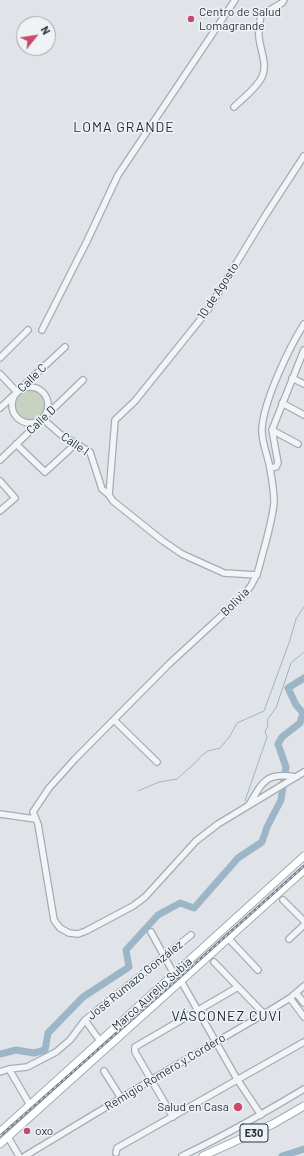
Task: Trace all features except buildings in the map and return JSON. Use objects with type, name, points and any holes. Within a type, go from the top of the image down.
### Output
[{"type":"main road","name":"Marco Aurelio Subia","points":[[1,1128],[30,1105],[304,856]]},
{"type":"main road","name":"Marco Aurelio Subia","points":[[0,1144],[304,870]]},
{"type":"main road","name":"E30","points":[[203,1156],[273,1124],[304,1106]]},
{"type":"street","points":[[42,330],[87,241],[118,175],[235,0]]},
{"type":"street","points":[[234,107],[256,85],[262,76],[264,59],[259,37],[259,28],[262,15],[282,3],[284,0]]},
{"type":"street","name":"10 de Agosto","points":[[108,495],[113,458],[114,423],[118,416],[135,401],[208,310],[265,216],[304,156]]},
{"type":"street","name":"Bolivia","points":[[35,819],[34,812],[49,788],[169,664],[245,594],[257,575],[270,528],[274,501],[270,468],[263,444],[262,428],[266,408],[294,341],[304,324]]},
{"type":"street","points":[[0,358],[28,330]]},
{"type":"street","name":"Calle C","points":[[0,408],[65,347]]},
{"type":"street","points":[[270,468],[276,467],[278,463],[272,430],[304,351]]},
{"type":"street","points":[[0,374],[17,392]]},
{"type":"street","points":[[292,378],[304,384]]},
{"type":"street","name":"Calle D","points":[[0,460],[83,380]]},
{"type":"street","points":[[31,387],[44,395],[48,404],[43,418],[28,424],[19,420],[13,411],[12,406],[12,400],[17,392],[31,387]]},
{"type":"street","points":[[282,404],[304,414]]},
{"type":"street","name":"Calle I","points":[[43,418],[60,434],[90,452],[102,489],[113,501],[163,541],[182,554],[224,573],[257,575]]},
{"type":"street","points":[[272,430],[298,444]]},
{"type":"street","points":[[16,444],[45,472],[70,449]]},
{"type":"street","points":[[0,481],[15,498],[0,511]]},
{"type":"street","points":[[114,720],[157,762]]},
{"type":"street","points":[[0,814],[35,819],[38,824],[54,920],[60,928],[69,933],[78,934],[134,906],[196,841],[218,824],[304,772]]},
{"type":"street","points":[[248,806],[264,782],[275,776],[285,775],[296,777]]},
{"type":"street","points":[[283,900],[304,921]]},
{"type":"street","points":[[289,939],[304,925]]},
{"type":"street","points":[[151,932],[174,974]]},
{"type":"street","name":"José Rumazo González","points":[[0,1072],[9,1069],[27,1067],[56,1052],[70,1040],[85,1020],[191,935]]},
{"type":"street","points":[[228,938],[258,970]]},
{"type":"street","points":[[214,962],[264,1014]]},
{"type":"street","points":[[181,981],[237,1079],[261,1115]]},
{"type":"street","name":"Remigio Romero y Cordero","points":[[25,1156],[264,1014],[290,998],[304,986]]},
{"type":"street","points":[[173,1117],[135,1052],[135,1047],[238,987]]},
{"type":"street","points":[[296,993],[304,1003]]},
{"type":"street","points":[[290,998],[304,1017]]},
{"type":"street","points":[[85,1020],[100,1041]]},
{"type":"street","points":[[116,1153],[117,1148],[304,1042]]},
{"type":"street","points":[[9,1069],[30,1105]]},
{"type":"street","points":[[104,1071],[121,1098]]},
{"type":"street","points":[[182,1156],[261,1115],[304,1089]]},
{"type":"street","points":[[8,1137],[19,1156]]},
{"type":"green space","points":[[30,390],[41,394],[45,405],[41,416],[30,420],[19,416],[15,405],[19,394]]},
{"type":"waterway","points":[[138,791],[159,782],[177,779],[201,756],[208,751],[220,748],[230,736],[237,723],[264,711],[290,640],[296,619],[304,607]]},
{"type":"waterway","points":[[245,801],[267,737],[265,731],[268,726],[267,720],[276,708],[291,663],[304,652]]},
{"type":"waterway","points":[[0,1054],[16,1050],[34,1053],[45,1050],[48,1033],[83,997],[129,967],[126,950],[158,915],[180,903],[194,908],[238,858],[262,842],[267,827],[281,800],[286,767],[278,744],[282,737],[300,723],[303,713],[296,705],[288,688],[304,678]]},
{"type":"waterway","points":[[282,1156],[304,1149]]},
{"type":"railway","points":[[0,1136],[304,866]]},
{"type":"place","name":"Centro de Salud Lomagrande","points":[[191,19]]},
{"type":"place","name":"Salud en Casa","points":[[238,1107]]},
{"type":"place","name":"oxo","points":[[27,1131]]},
{"type":"district","name":"LOMA GRANDE","points":[[124,127]]},
{"type":"district","name":"VÁSCONEZ CUVI","points":[[227,1016]]}]
